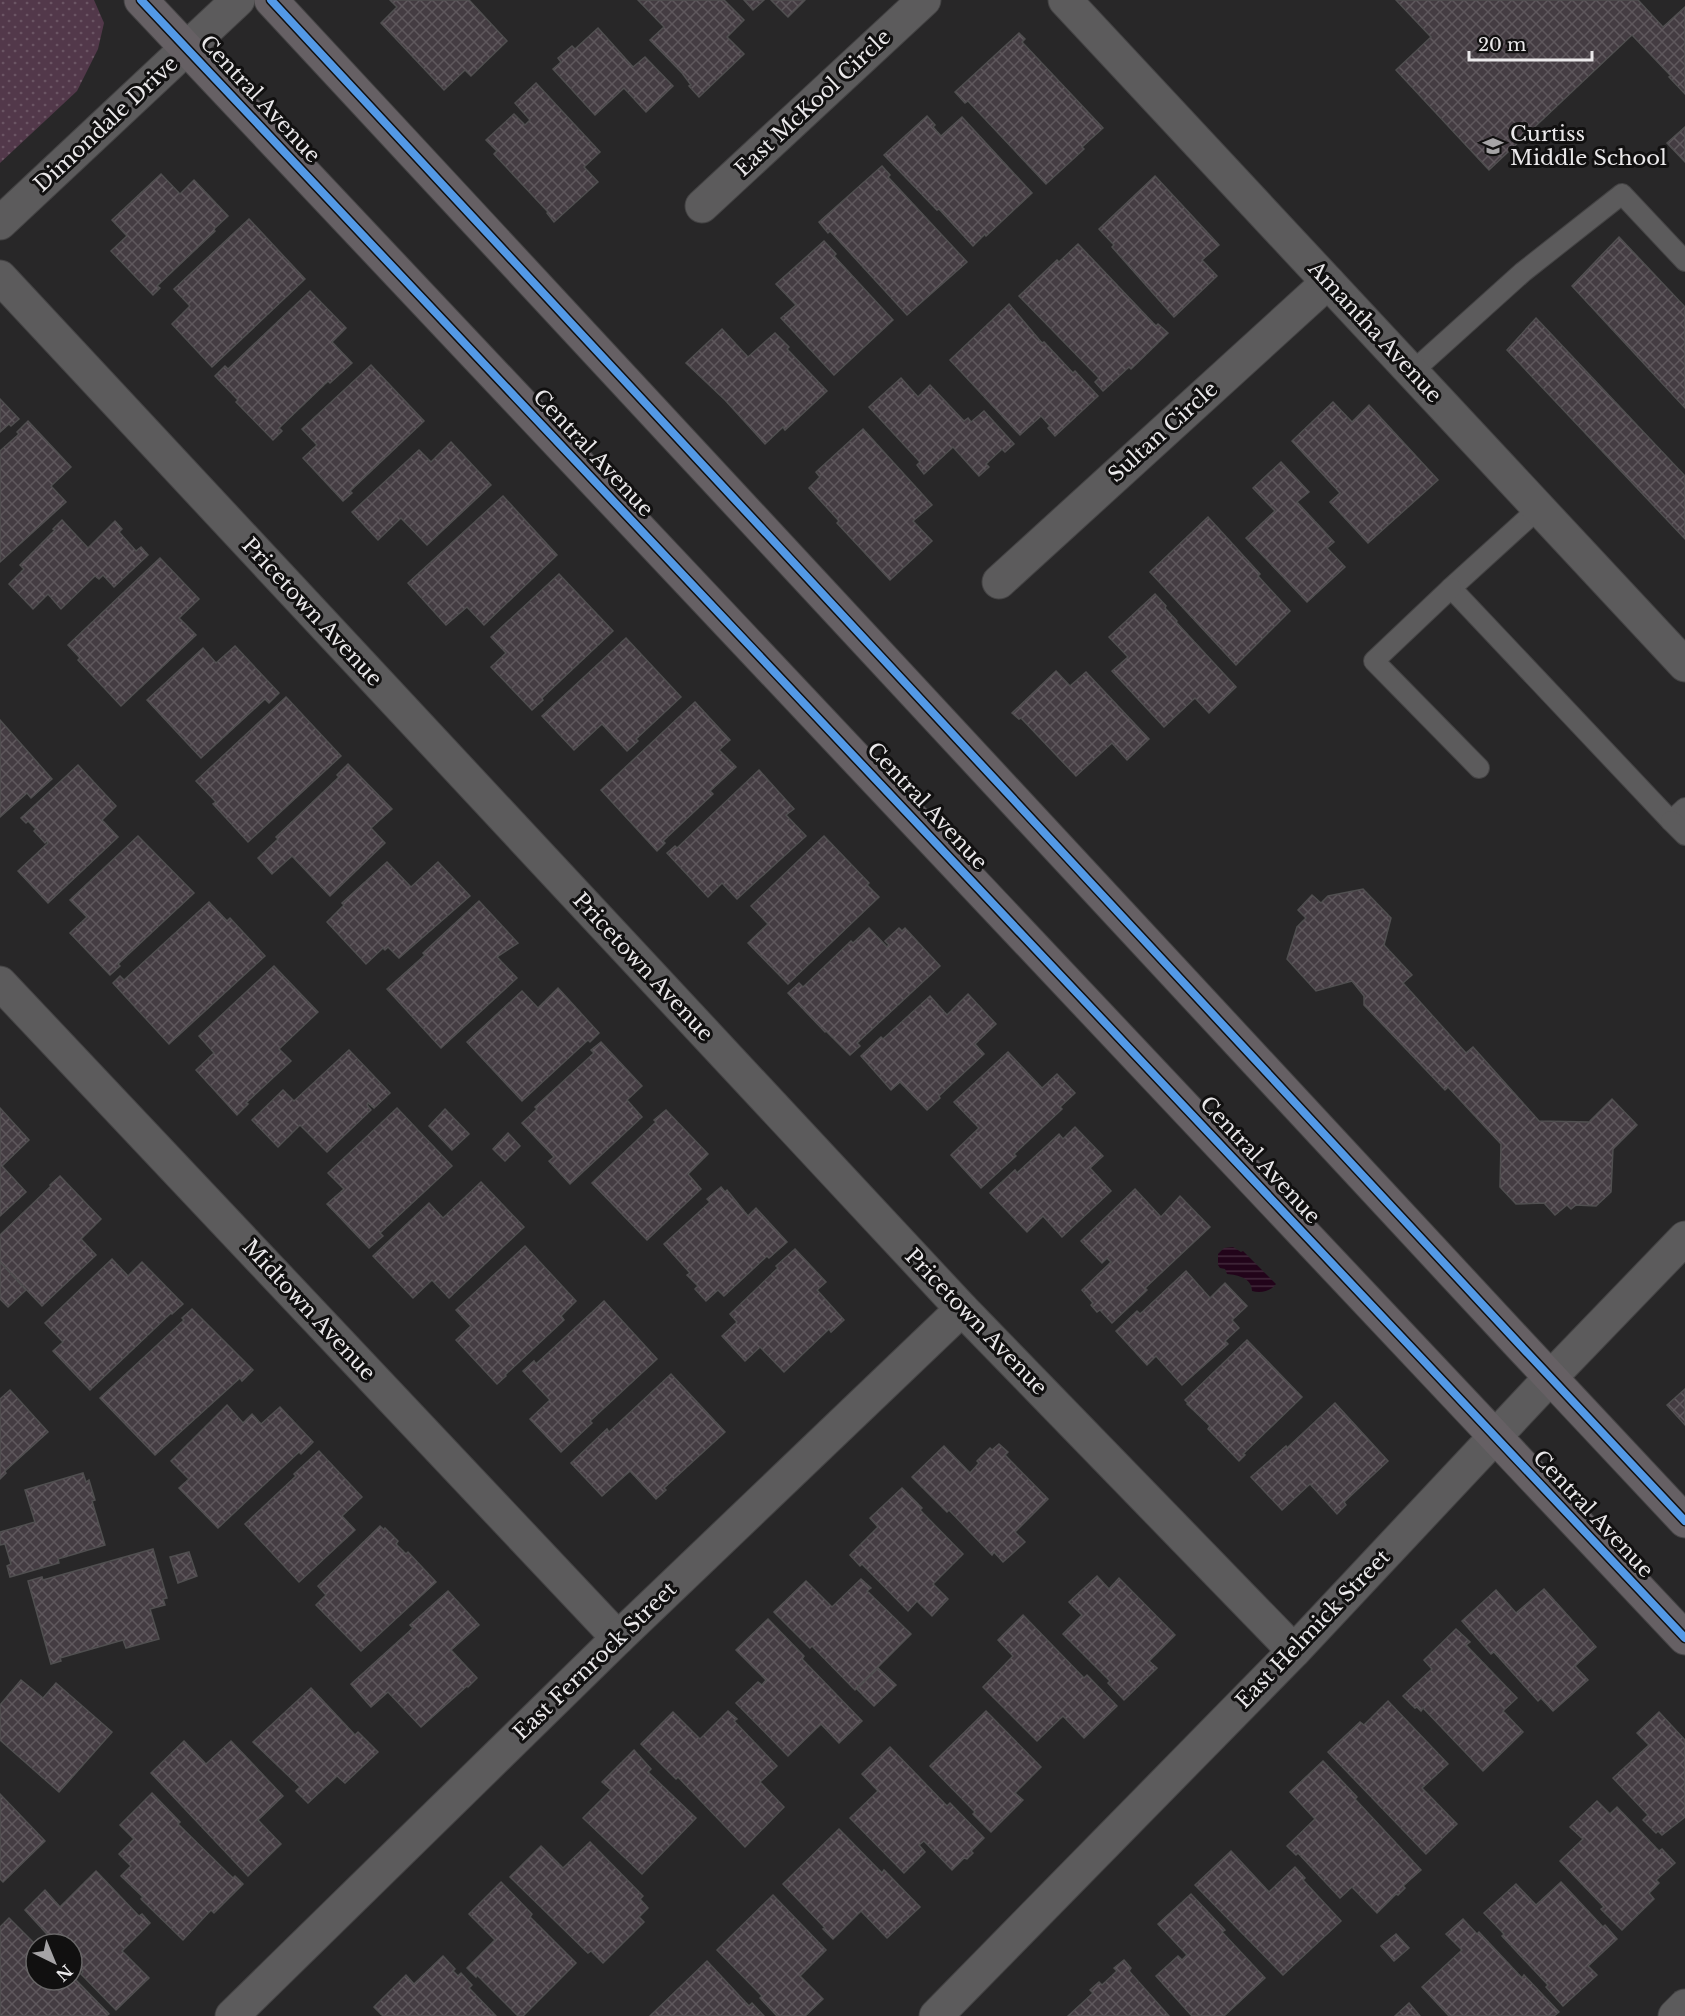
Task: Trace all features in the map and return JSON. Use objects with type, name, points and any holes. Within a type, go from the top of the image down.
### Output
[{"type":"main road","name":"Central Avenue","points":[[141,0],[1685,1638]]},
{"type":"main road","points":[[271,0],[1685,1521]]},
{"type":"street","name":"Dimondale Drive","points":[[0,223],[238,0]]},
{"type":"street","name":"East McKool Circle","points":[[702,206],[924,0]]},
{"type":"street","name":"Amantha Avenue","points":[[1065,0],[1685,665]]},
{"type":"street","name":"Pricetown Avenue","points":[[0,277],[962,1309],[1294,1651]]},
{"type":"street","name":"Sultan Circle","points":[[999,582],[1328,282]]},
{"type":"street","name":"Midtown Avenue","points":[[0,983],[618,1638]]},
{"type":"street","name":"East Helmick Street","points":[[954,2010],[1685,1238]]},
{"type":"street","name":"East Fernrock Street","points":[[232,2016],[618,1638],[962,1309]]},
{"type":"street","points":[[1675,2016],[1685,2006]]},
{"type":"lane","points":[[1412,372],[1523,272],[1622,194],[1685,261]]},
{"type":"lane","points":[[1479,768],[1374,661],[1539,508]]},
{"type":"lane","points":[[1451,588],[1678,814],[1685,835]]},
{"type":"shaded area","points":[[0,0],[94,0],[104,23],[98,49],[77,91],[0,163]]},
{"type":"shaded area","points":[[1233,1247],[1243,1251],[1276,1284],[1274,1287],[1265,1291],[1252,1291],[1247,1280],[1240,1276],[1227,1274],[1225,1269],[1220,1268],[1218,1254],[1224,1248]]},
{"type":"building","points":[[390,0],[469,0],[507,41],[471,76],[465,70],[444,90],[381,23],[397,7]]},
{"type":"building","points":[[638,0],[724,0],[744,20],[727,37],[744,54],[699,97],[689,86],[691,85],[682,73],[650,40],[664,27]]},
{"type":"building","points":[[744,0],[764,0],[753,10]]},
{"type":"building","points":[[771,0],[805,0],[788,17]]},
{"type":"building","points":[[1396,0],[1638,0],[1663,27],[1685,7],[1685,94],[1632,35],[1489,170],[1396,70],[1431,37]]},
{"type":"building","points":[[598,28],[633,67],[645,57],[673,86],[646,112],[624,88],[595,115],[553,69],[561,62],[558,58],[572,46],[575,49]]},
{"type":"building","points":[[1019,33],[1025,39],[1022,42],[1103,128],[1046,184],[968,101],[965,103],[955,92]]},
{"type":"building","points":[[536,83],[600,152],[584,167],[598,182],[554,222],[548,212],[494,154],[497,151],[486,140],[514,114],[525,125],[530,120],[515,103]]},
{"type":"building","points":[[927,116],[941,136],[962,117],[1032,193],[973,246],[884,155]]},
{"type":"building","points":[[1685,127],[1685,162],[1667,143]]},
{"type":"building","points":[[882,166],[890,175],[888,177],[967,262],[907,315],[830,231],[828,233],[819,222]]},
{"type":"building","points":[[161,174],[180,194],[194,180],[228,216],[157,286],[160,288],[153,295],[111,251],[127,236],[112,220]]},
{"type":"building","points":[[1155,176],[1219,245],[1202,260],[1217,276],[1174,317],[1099,229]]},
{"type":"building","points":[[249,219],[305,279],[212,367],[172,324],[190,306],[174,289]]},
{"type":"building","points":[[1619,237],[1685,307],[1685,408],[1572,286]]},
{"type":"building","points":[[824,241],[836,254],[834,256],[893,320],[834,375],[781,318],[796,305],[776,284]]},
{"type":"building","points":[[1078,244],[1156,326],[1158,324],[1168,333],[1131,369],[1129,367],[1103,391],[1095,382],[1099,378],[1019,296],[1057,260],[1059,262]]},
{"type":"building","points":[[310,291],[346,328],[332,342],[352,363],[330,383],[328,381],[279,428],[282,431],[273,440],[236,402],[238,400],[215,376],[225,366],[228,369]]},
{"type":"building","points":[[1009,304],[1042,343],[1044,342],[1073,373],[1075,371],[1098,396],[1055,436],[1041,416],[1020,435],[950,360]]},
{"type":"building","points":[[1536,318],[1685,476],[1685,539],[1507,350]]},
{"type":"building","points":[[722,329],[748,357],[775,333],[827,391],[785,430],[783,427],[765,444],[725,400],[686,363]]},
{"type":"building","points":[[371,365],[424,421],[350,491],[352,493],[343,501],[303,458],[317,445],[302,429]]},
{"type":"building","points":[[901,378],[918,397],[930,385],[964,421],[968,418],[971,422],[984,411],[1014,444],[1005,452],[1002,449],[986,464],[989,467],[979,476],[953,447],[924,474],[917,465],[920,462],[869,407]]},
{"type":"building","points":[[0,399],[19,419],[0,432]]},
{"type":"building","points":[[1333,402],[1352,422],[1369,405],[1438,480],[1368,543],[1330,502],[1340,493],[1292,441]]},
{"type":"building","points":[[28,421],[71,467],[51,486],[66,502],[0,562],[0,451],[19,434],[17,432]]},
{"type":"building","points":[[863,429],[932,505],[913,521],[932,541],[890,580],[837,523],[839,521],[809,488],[820,477],[816,472]]},
{"type":"building","points":[[451,442],[491,485],[427,545],[401,518],[378,540],[352,512],[419,450],[431,462]]},
{"type":"building","points":[[1281,462],[1309,492],[1297,502],[1334,542],[1327,548],[1345,567],[1307,602],[1246,538],[1275,511],[1253,488]]},
{"type":"building","points":[[503,496],[557,555],[484,625],[467,607],[446,625],[408,583]]},
{"type":"building","points":[[1208,517],[1290,611],[1236,665],[1150,572]]},
{"type":"building","points":[[62,520],[88,548],[115,521],[122,529],[119,532],[136,551],[141,547],[148,555],[114,587],[103,575],[99,579],[95,576],[61,609],[48,594],[33,609],[9,584],[24,569],[20,565]]},
{"type":"building","points":[[160,558],[199,599],[179,618],[196,635],[121,706],[78,660],[80,658],[68,645]]},
{"type":"building","points":[[559,574],[613,631],[532,710],[491,667],[506,653],[491,637]]},
{"type":"building","points":[[1155,594],[1176,622],[1236,687],[1209,713],[1195,698],[1164,727],[1112,671],[1128,657],[1109,637]]},
{"type":"building","points":[[626,638],[681,697],[636,739],[638,741],[627,751],[602,724],[574,750],[542,716]]},
{"type":"building","points":[[235,646],[279,693],[269,703],[265,699],[201,758],[147,700],[203,648],[216,663]]},
{"type":"building","points":[[1056,671],[1070,686],[1086,672],[1149,739],[1127,760],[1112,743],[1076,776],[1021,718],[1019,719],[1012,713]]},
{"type":"building","points":[[286,697],[341,756],[248,842],[213,804],[216,802],[196,781]]},
{"type":"building","points":[[695,702],[730,740],[719,750],[736,767],[710,791],[713,794],[663,841],[665,843],[657,851],[601,790]]},
{"type":"building","points":[[0,720],[52,779],[31,798],[27,793],[0,817]]},
{"type":"building","points":[[348,764],[392,809],[371,828],[385,843],[330,896],[292,856],[272,874],[258,858],[278,839],[276,837],[339,777],[337,775]]},
{"type":"building","points":[[78,765],[116,806],[102,820],[118,837],[48,903],[18,871],[48,843],[47,841],[45,843],[34,831],[36,829],[28,821],[26,823],[21,818]]},
{"type":"building","points":[[759,770],[794,809],[786,815],[806,836],[737,899],[722,883],[708,897],[667,853],[675,846],[677,848]]},
{"type":"building","points":[[138,836],[194,893],[118,964],[120,966],[110,975],[70,933],[87,917],[70,900]]},
{"type":"building","points":[[824,836],[869,883],[867,885],[879,897],[788,984],[748,943],[768,924],[751,906]]},
{"type":"building","points":[[387,862],[411,887],[438,862],[470,896],[399,958],[388,947],[385,950],[383,948],[366,964],[327,922],[344,905],[342,903]]},
{"type":"building","points":[[1363,889],[1391,918],[1384,945],[1412,975],[1403,983],[1466,1053],[1473,1047],[1539,1121],[1589,1122],[1612,1099],[1637,1125],[1613,1149],[1611,1192],[1596,1206],[1576,1205],[1571,1209],[1567,1205],[1555,1215],[1544,1203],[1516,1204],[1500,1187],[1501,1144],[1448,1087],[1445,1090],[1364,1005],[1364,996],[1352,981],[1316,991],[1287,959],[1297,927],[1306,918],[1298,910],[1312,895],[1321,903],[1328,896]]},
{"type":"building","points":[[479,901],[518,943],[497,957],[517,978],[441,1048],[387,989]]},
{"type":"building","points":[[209,902],[227,921],[230,918],[265,956],[169,1044],[113,983],[120,976],[124,980]]},
{"type":"building","points":[[869,928],[887,947],[889,945],[885,941],[899,928],[902,931],[905,928],[940,966],[857,1043],[860,1046],[850,1055],[788,993],[799,983],[803,987],[851,941],[853,943]]},
{"type":"building","points":[[274,966],[318,1012],[279,1049],[291,1061],[246,1103],[248,1104],[237,1115],[196,1070],[214,1053],[199,1036]]},
{"type":"building","points":[[558,988],[599,1033],[590,1042],[588,1040],[522,1101],[467,1042],[522,991],[538,1008]]},
{"type":"building","points":[[968,994],[996,1024],[975,1044],[984,1054],[927,1110],[900,1082],[891,1090],[861,1056],[930,996],[947,1015]]},
{"type":"building","points":[[601,1042],[642,1086],[627,1100],[642,1117],[570,1184],[549,1161],[554,1157],[522,1123],[537,1109],[535,1107],[594,1053],[591,1050]]},
{"type":"building","points":[[349,1050],[390,1093],[374,1108],[368,1103],[371,1110],[327,1152],[300,1125],[278,1147],[252,1120],[283,1090],[294,1101]]},
{"type":"building","points":[[1008,1052],[1042,1088],[1057,1074],[1075,1093],[1060,1107],[1062,1109],[1014,1154],[1016,1156],[981,1188],[951,1155],[979,1128],[954,1102]]},
{"type":"building","points":[[0,1108],[29,1140],[2,1166],[26,1192],[0,1216]]},
{"type":"building","points":[[397,1108],[452,1166],[380,1233],[383,1236],[369,1248],[327,1204],[344,1189],[328,1173]]},
{"type":"building","points":[[445,1109],[469,1134],[452,1150],[429,1126]]},
{"type":"building","points":[[666,1110],[708,1154],[688,1174],[701,1189],[647,1240],[592,1183]]},
{"type":"building","points":[[1075,1127],[1103,1156],[1090,1168],[1111,1191],[1062,1237],[1043,1216],[1027,1232],[990,1193],[1015,1170],[1017,1173],[1059,1134],[1063,1139]]},
{"type":"building","points":[[508,1133],[520,1146],[505,1161],[493,1149]]},
{"type":"building","points":[[60,1176],[101,1219],[81,1239],[96,1255],[42,1306],[0,1262],[0,1235]]},
{"type":"building","points":[[481,1182],[524,1227],[449,1298],[432,1280],[413,1298],[373,1256],[429,1203],[443,1218]]},
{"type":"building","points":[[721,1187],[725,1192],[727,1190],[748,1216],[756,1208],[787,1242],[769,1258],[767,1256],[724,1296],[718,1290],[706,1301],[695,1289],[698,1286],[687,1275],[690,1273],[664,1244],[710,1202],[707,1199]]},
{"type":"building","points":[[1135,1189],[1161,1217],[1180,1196],[1210,1227],[1145,1288],[1147,1290],[1112,1323],[1100,1310],[1097,1312],[1082,1290],[1111,1262],[1107,1258],[1102,1263],[1081,1241]]},
{"type":"building","points":[[525,1246],[576,1301],[561,1316],[564,1320],[497,1384],[456,1340],[471,1326],[456,1310]]},
{"type":"building","points":[[795,1249],[826,1282],[817,1290],[844,1320],[831,1332],[829,1329],[784,1372],[760,1347],[745,1361],[722,1336],[737,1322],[730,1314]]},
{"type":"building","points":[[112,1259],[128,1276],[142,1262],[183,1304],[90,1390],[53,1351],[63,1342],[45,1323]]},
{"type":"building","points":[[0,1262],[26,1290],[8,1307],[0,1299]]},
{"type":"building","points":[[1186,1271],[1210,1298],[1225,1283],[1247,1306],[1232,1320],[1239,1328],[1225,1341],[1228,1344],[1182,1385],[1156,1356],[1147,1365],[1116,1331],[1137,1311],[1140,1314]]},
{"type":"building","points":[[604,1301],[657,1359],[590,1421],[592,1423],[561,1452],[530,1419],[550,1400],[523,1371],[534,1361],[536,1364]]},
{"type":"building","points":[[192,1309],[253,1370],[242,1381],[240,1378],[155,1455],[100,1398],[184,1320],[182,1318]]},
{"type":"building","points":[[1247,1340],[1302,1397],[1243,1454],[1245,1455],[1239,1461],[1208,1429],[1210,1426],[1185,1400]]},
{"type":"building","points":[[671,1374],[725,1432],[664,1488],[666,1490],[656,1499],[630,1471],[602,1496],[571,1463],[607,1429],[609,1432]]},
{"type":"building","points":[[1685,1389],[1685,1425],[1667,1405]]},
{"type":"building","points":[[10,1390],[48,1432],[5,1471],[6,1473],[0,1479],[0,1399]]},
{"type":"building","points":[[1335,1403],[1388,1461],[1344,1502],[1346,1505],[1337,1514],[1310,1484],[1282,1510],[1251,1477],[1286,1446],[1287,1448]]},
{"type":"building","points":[[227,1405],[243,1423],[252,1414],[261,1424],[280,1407],[313,1442],[301,1454],[299,1452],[218,1528],[179,1488],[189,1479],[171,1461]]},
{"type":"building","points":[[999,1444],[1008,1452],[1005,1455],[1048,1499],[1015,1532],[1025,1542],[1003,1562],[994,1552],[992,1555],[949,1510],[947,1512],[912,1477],[944,1446],[970,1473],[979,1463],[977,1461],[990,1448],[992,1450]]},
{"type":"building","points":[[319,1451],[362,1497],[342,1516],[355,1530],[299,1582],[245,1524]]},
{"type":"building","points":[[83,1473],[86,1482],[89,1480],[95,1500],[92,1501],[105,1545],[58,1559],[59,1563],[10,1577],[7,1566],[11,1564],[5,1544],[0,1545],[0,1532],[35,1522],[25,1490]]},
{"type":"building","points":[[902,1488],[963,1554],[933,1584],[948,1599],[932,1616],[917,1601],[908,1611],[862,1564],[860,1566],[850,1555],[878,1527],[870,1518]]},
{"type":"building","points":[[380,1526],[398,1541],[396,1544],[406,1554],[408,1552],[436,1582],[361,1651],[316,1605],[326,1595],[318,1586]]},
{"type":"building","points":[[153,1549],[167,1598],[163,1599],[165,1605],[150,1609],[159,1639],[126,1648],[123,1640],[60,1658],[61,1661],[51,1664],[28,1581],[42,1577],[43,1580]]},
{"type":"building","points":[[189,1552],[197,1576],[178,1583],[170,1557]]},
{"type":"building","points":[[1097,1576],[1109,1589],[1119,1578],[1175,1635],[1149,1661],[1157,1668],[1124,1700],[1108,1683],[1110,1681],[1063,1634],[1082,1615],[1069,1602]]},
{"type":"building","points":[[861,1579],[871,1588],[867,1591],[911,1634],[855,1690],[812,1646],[810,1648],[774,1612],[806,1581],[832,1607]]},
{"type":"building","points":[[1544,1589],[1596,1647],[1575,1666],[1588,1680],[1553,1711],[1541,1698],[1538,1701],[1494,1652],[1491,1654],[1462,1621],[1496,1590],[1516,1613]]},
{"type":"building","points":[[448,1591],[479,1625],[451,1650],[477,1678],[421,1727],[388,1692],[371,1707],[351,1684],[413,1628],[410,1625]]},
{"type":"building","points":[[1023,1615],[1084,1678],[1087,1675],[1117,1706],[1084,1738],[1063,1716],[1037,1741],[983,1687],[1013,1656],[998,1640]]},
{"type":"building","points":[[768,1619],[804,1656],[802,1659],[862,1721],[839,1743],[821,1724],[788,1756],[736,1703],[758,1682],[762,1685],[766,1680],[736,1650]]},
{"type":"building","points":[[1456,1629],[1470,1642],[1466,1645],[1517,1698],[1503,1711],[1523,1732],[1483,1771],[1423,1708],[1421,1711],[1415,1708],[1403,1696],[1432,1669],[1424,1660]]},
{"type":"building","points":[[878,1668],[896,1685],[874,1706],[857,1689]]},
{"type":"building","points":[[21,1680],[43,1698],[56,1683],[112,1732],[59,1792],[0,1740],[0,1705]]},
{"type":"building","points":[[311,1688],[355,1735],[358,1732],[378,1752],[345,1783],[337,1776],[308,1803],[296,1791],[300,1787],[253,1742]]},
{"type":"building","points":[[1388,1701],[1448,1764],[1422,1788],[1457,1824],[1426,1854],[1328,1752],[1360,1722],[1364,1725]]},
{"type":"building","points":[[728,1711],[737,1719],[734,1721],[777,1766],[760,1782],[784,1807],[745,1847],[678,1777],[676,1779],[641,1744],[673,1712],[700,1739]]},
{"type":"building","points":[[986,1711],[1041,1767],[1015,1793],[1023,1800],[991,1832],[973,1814],[975,1812],[930,1766]]},
{"type":"building","points":[[1659,1712],[1685,1740],[1685,1817],[1662,1835],[1658,1831],[1656,1833],[1643,1820],[1648,1815],[1613,1778],[1649,1745],[1637,1733]]},
{"type":"building","points":[[184,1741],[206,1764],[231,1741],[283,1796],[258,1820],[281,1844],[248,1876],[151,1773]]},
{"type":"building","points":[[890,1747],[947,1806],[950,1803],[984,1838],[971,1851],[973,1853],[967,1859],[964,1858],[952,1870],[924,1841],[919,1845],[925,1852],[904,1873],[850,1818],[878,1791],[862,1774]]},
{"type":"building","points":[[634,1750],[651,1769],[648,1772],[696,1818],[642,1874],[583,1818],[611,1790],[602,1782]]},
{"type":"building","points":[[1323,1761],[1421,1870],[1403,1886],[1405,1888],[1398,1895],[1396,1894],[1377,1913],[1352,1887],[1340,1898],[1298,1853],[1296,1855],[1287,1846],[1315,1819],[1290,1792]]},
{"type":"building","points":[[152,1793],[180,1822],[178,1824],[233,1878],[235,1876],[243,1884],[214,1913],[211,1910],[183,1940],[121,1876],[131,1866],[119,1854],[134,1839],[120,1825]]},
{"type":"building","points":[[0,1794],[45,1841],[3,1882],[0,1879]]},
{"type":"building","points":[[1597,1801],[1610,1814],[1617,1807],[1659,1851],[1662,1849],[1675,1863],[1656,1880],[1659,1883],[1649,1893],[1654,1899],[1622,1930],[1601,1909],[1604,1907],[1560,1861],[1583,1839],[1570,1827]]},
{"type":"building","points":[[839,1829],[882,1873],[884,1870],[920,1907],[887,1938],[861,1911],[833,1939],[783,1884]]},
{"type":"building","points":[[590,1842],[643,1896],[640,1899],[648,1908],[639,1917],[644,1922],[603,1963],[591,1951],[588,1953],[510,1877],[541,1846],[563,1868]]},
{"type":"building","points":[[1231,1851],[1269,1892],[1295,1867],[1305,1878],[1303,1880],[1341,1921],[1283,1975],[1195,1885]]},
{"type":"building","points":[[96,1871],[139,1916],[142,1914],[150,1923],[122,1951],[149,1978],[116,2010],[84,1977],[84,1932],[45,1932],[25,1910],[45,1890],[60,1907]]},
{"type":"building","points":[[501,1882],[532,1914],[530,1917],[576,1963],[523,2016],[518,2016],[467,1968],[495,1940],[469,1914]]},
{"type":"building","points":[[1561,1882],[1617,1939],[1588,1966],[1597,1975],[1563,2006],[1546,1987],[1548,1985],[1502,1936],[1504,1934],[1484,1913],[1516,1884],[1536,1905]]},
{"type":"building","points":[[1191,1894],[1225,1930],[1222,1932],[1265,1978],[1224,2016],[1192,2016],[1156,1976],[1178,1956],[1182,1960],[1187,1955],[1158,1924]]},
{"type":"building","points":[[773,1895],[826,1950],[800,1976],[823,1999],[805,2016],[777,2016],[760,1998],[762,1996],[717,1950]]},
{"type":"building","points":[[9,1918],[24,1933],[24,1992],[84,1992],[84,1988],[109,2014],[106,2016],[0,2016],[0,1927]]},
{"type":"building","points":[[1463,1919],[1477,1934],[1479,1932],[1522,1978],[1524,1975],[1559,2012],[1554,2016],[1449,2016],[1422,1987],[1462,1950],[1446,1934]]},
{"type":"building","points":[[1396,1934],[1409,1948],[1394,1961],[1381,1946]]},
{"type":"building","points":[[443,1956],[458,1976],[461,1973],[472,1985],[469,1988],[496,2016],[383,2016],[374,2007],[406,1975],[414,1984]]},
{"type":"building","points":[[1124,1960],[1131,1968],[1129,1971],[1169,2016],[1068,2016],[1093,1993],[1090,1990],[1099,1982],[1102,1985],[1117,1971],[1114,1968]]},
{"type":"building","points":[[707,1961],[749,2006],[752,2003],[764,2016],[650,2016]]},
{"type":"building","points":[[1409,2003],[1420,2016],[1395,2016]]},
{"type":"cycle path","points":[[141,0],[1685,1638]]},
{"type":"cycle path","points":[[271,0],[1685,1521]]},
{"type":"place","name":"Curtiss Middle School","points":[[1493,146]]}]
